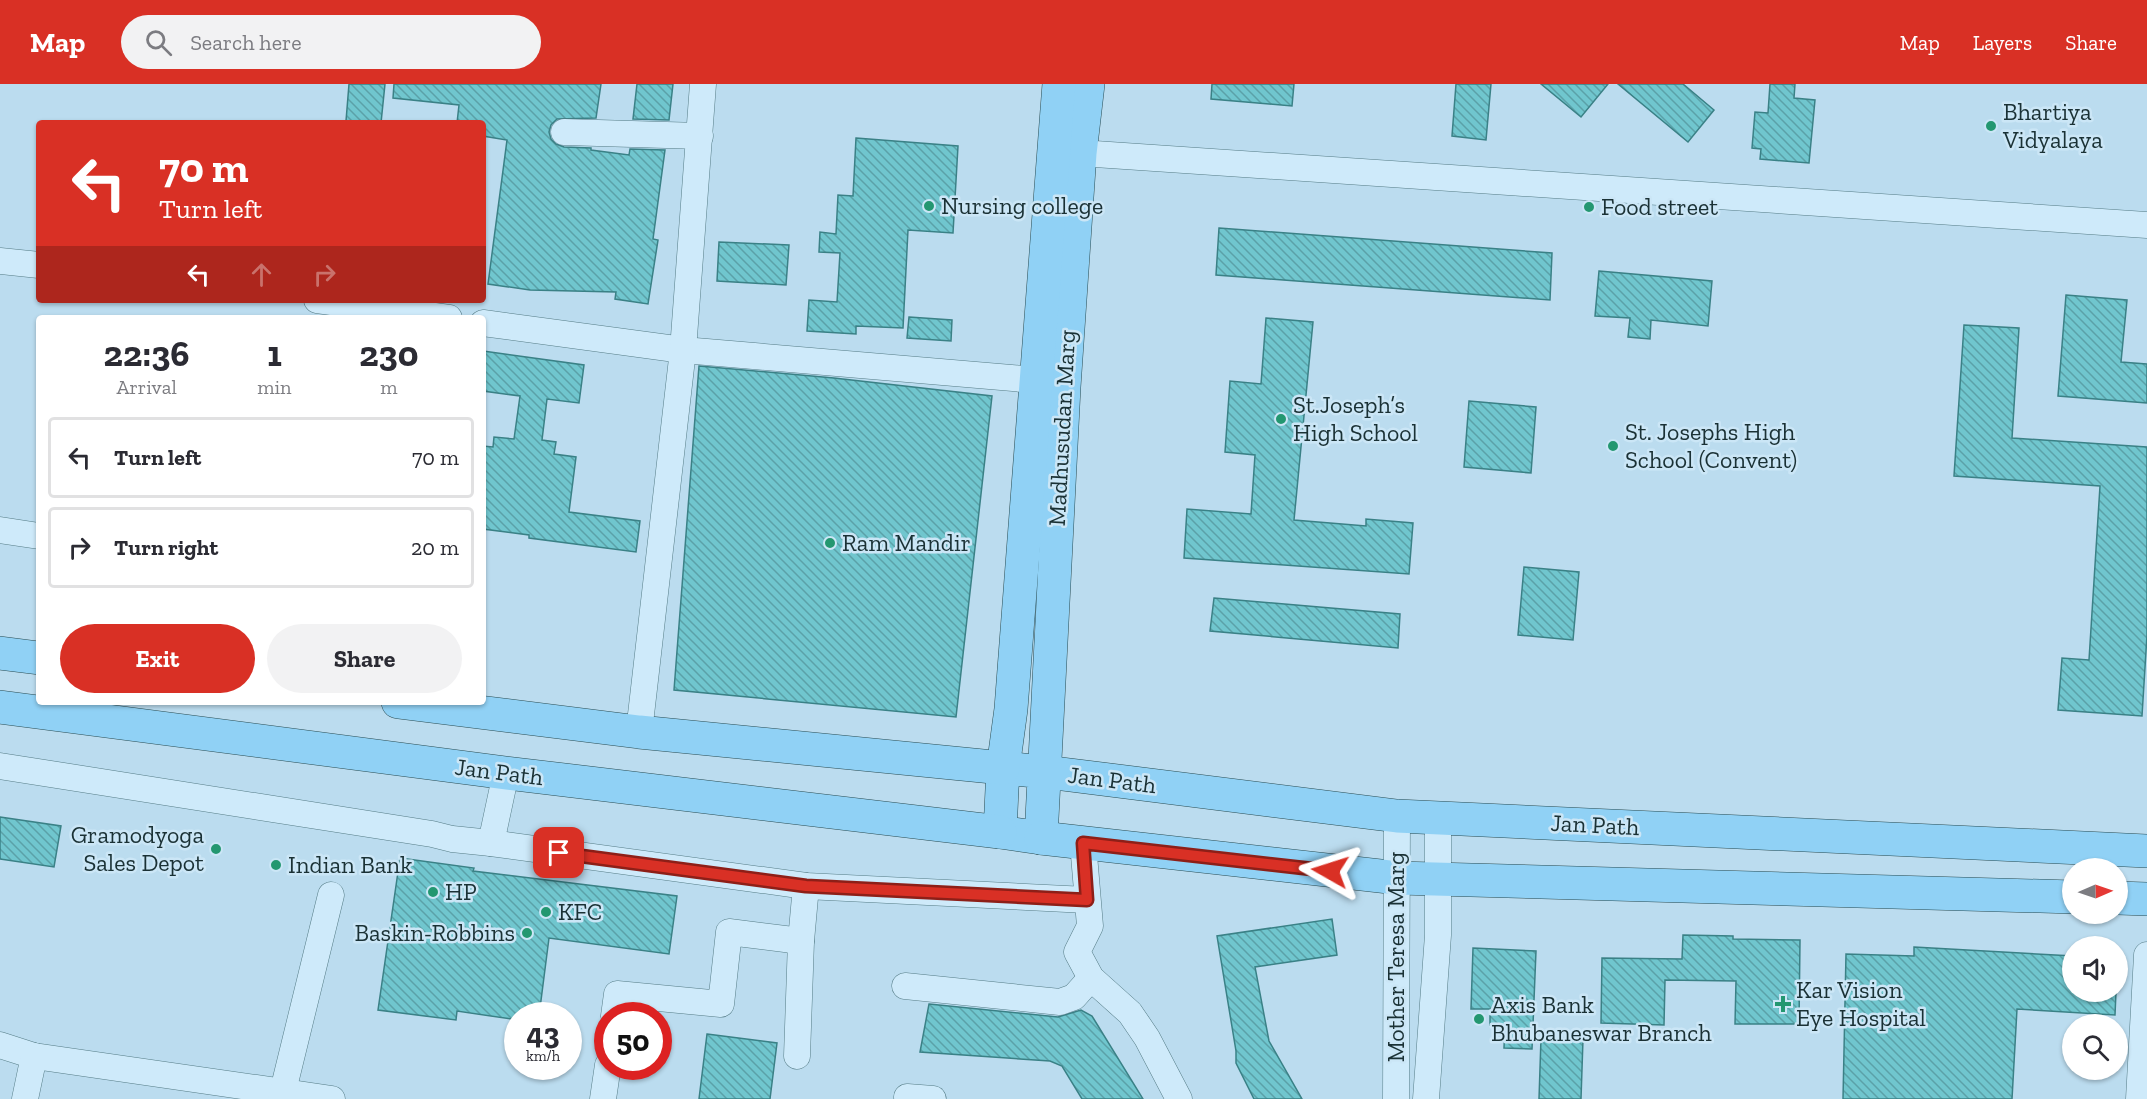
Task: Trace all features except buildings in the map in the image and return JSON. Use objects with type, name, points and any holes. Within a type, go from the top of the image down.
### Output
[{"type":"main road","name":"Madhusudan Marg","points":[[1000,832],[1003,768],[1011,709],[1059,84]]},
{"type":"main road","name":"Madhusudan Marg","points":[[1041,838],[1046,772],[1047,689],[1080,153],[1088,84]]},
{"type":"main road","points":[[0,653],[36,658]]},
{"type":"main road","points":[[422,705],[639,732],[1003,768]]},
{"type":"main road","name":"Jan Path","points":[[0,707],[506,773],[1041,838]]},
{"type":"main road","name":"Jan Path","points":[[1003,768],[1397,816],[2147,850]]},
{"type":"main road","points":[[1041,838],[1398,878],[2062,897]]},
{"type":"main road","points":[[2128,898],[2147,898]]},
{"type":"street","points":[[639,732],[683,350],[703,84]]},
{"type":"street","points":[[564,132],[700,136]]},
{"type":"street","points":[[1080,153],[2147,225]]},
{"type":"street","points":[[0,261],[36,265]]},
{"type":"street","points":[[339,303],[427,315]]},
{"type":"street","points":[[486,323],[683,350],[1035,380]]},
{"type":"street","points":[[0,530],[36,536]]},
{"type":"street","points":[[0,766],[452,839],[806,886],[1087,900]]},
{"type":"street","points":[[491,843],[506,773]]},
{"type":"street","name":"Mother Teresa Marg","points":[[1396,1099],[1397,816]]},
{"type":"street","name":"Mother Teresa Marg","points":[[1426,1099],[1438,935],[1438,817]]},
{"type":"street","points":[[1083,843],[1090,926],[1077,952],[1091,978],[1130,1013],[1147,1038],[1179,1099]]},
{"type":"street","points":[[796,1056],[806,886]]},
{"type":"street","points":[[282,1096],[331,895]]},
{"type":"street","points":[[616,1002],[617,994],[721,1004],[729,932],[801,941]]},
{"type":"street","points":[[2139,1099],[2147,955]]},
{"type":"street","points":[[905,986],[1060,1002],[1074,997],[1091,978]]},
{"type":"street","points":[[0,1045],[34,1056],[282,1096],[332,1099]]},
{"type":"street","points":[[25,1099],[34,1056]]},
{"type":"street","points":[[603,1099],[606,1080]]},
{"type":"street","points":[[907,1097],[933,1099]]},
{"type":"place","name":"Bhartiya Vidyalaya","points":[[1991,126]]},
{"type":"place","name":"Nursing college","points":[[929,206]]},
{"type":"place","name":"Food street","points":[[1589,207]]},
{"type":"place","name":"St.Joseph’s High School","points":[[1281,419]]},
{"type":"place","name":"St. Josephs High School (Convent)","points":[[1613,446]]},
{"type":"place","name":"Ram Mandir","points":[[830,543]]},
{"type":"place","name":"Gramodyoga Sales Depot","points":[[216,849]]},
{"type":"place","name":"Indian Bank","points":[[276,865]]},
{"type":"place","name":"HP","points":[[433,892]]},
{"type":"place","name":"KFC","points":[[546,912]]},
{"type":"place","name":"Baskin-Robbins","points":[[527,933]]},
{"type":"place","name":"Kar Vision Eye Hospital","points":[[1783,1004]]},
{"type":"place","name":"Axis Bank Bhubaneswar Branch","points":[[1479,1019]]},
{"type":"route","points":[[559,853],[806,886],[1087,900],[1083,843],[1330,871]]}]
